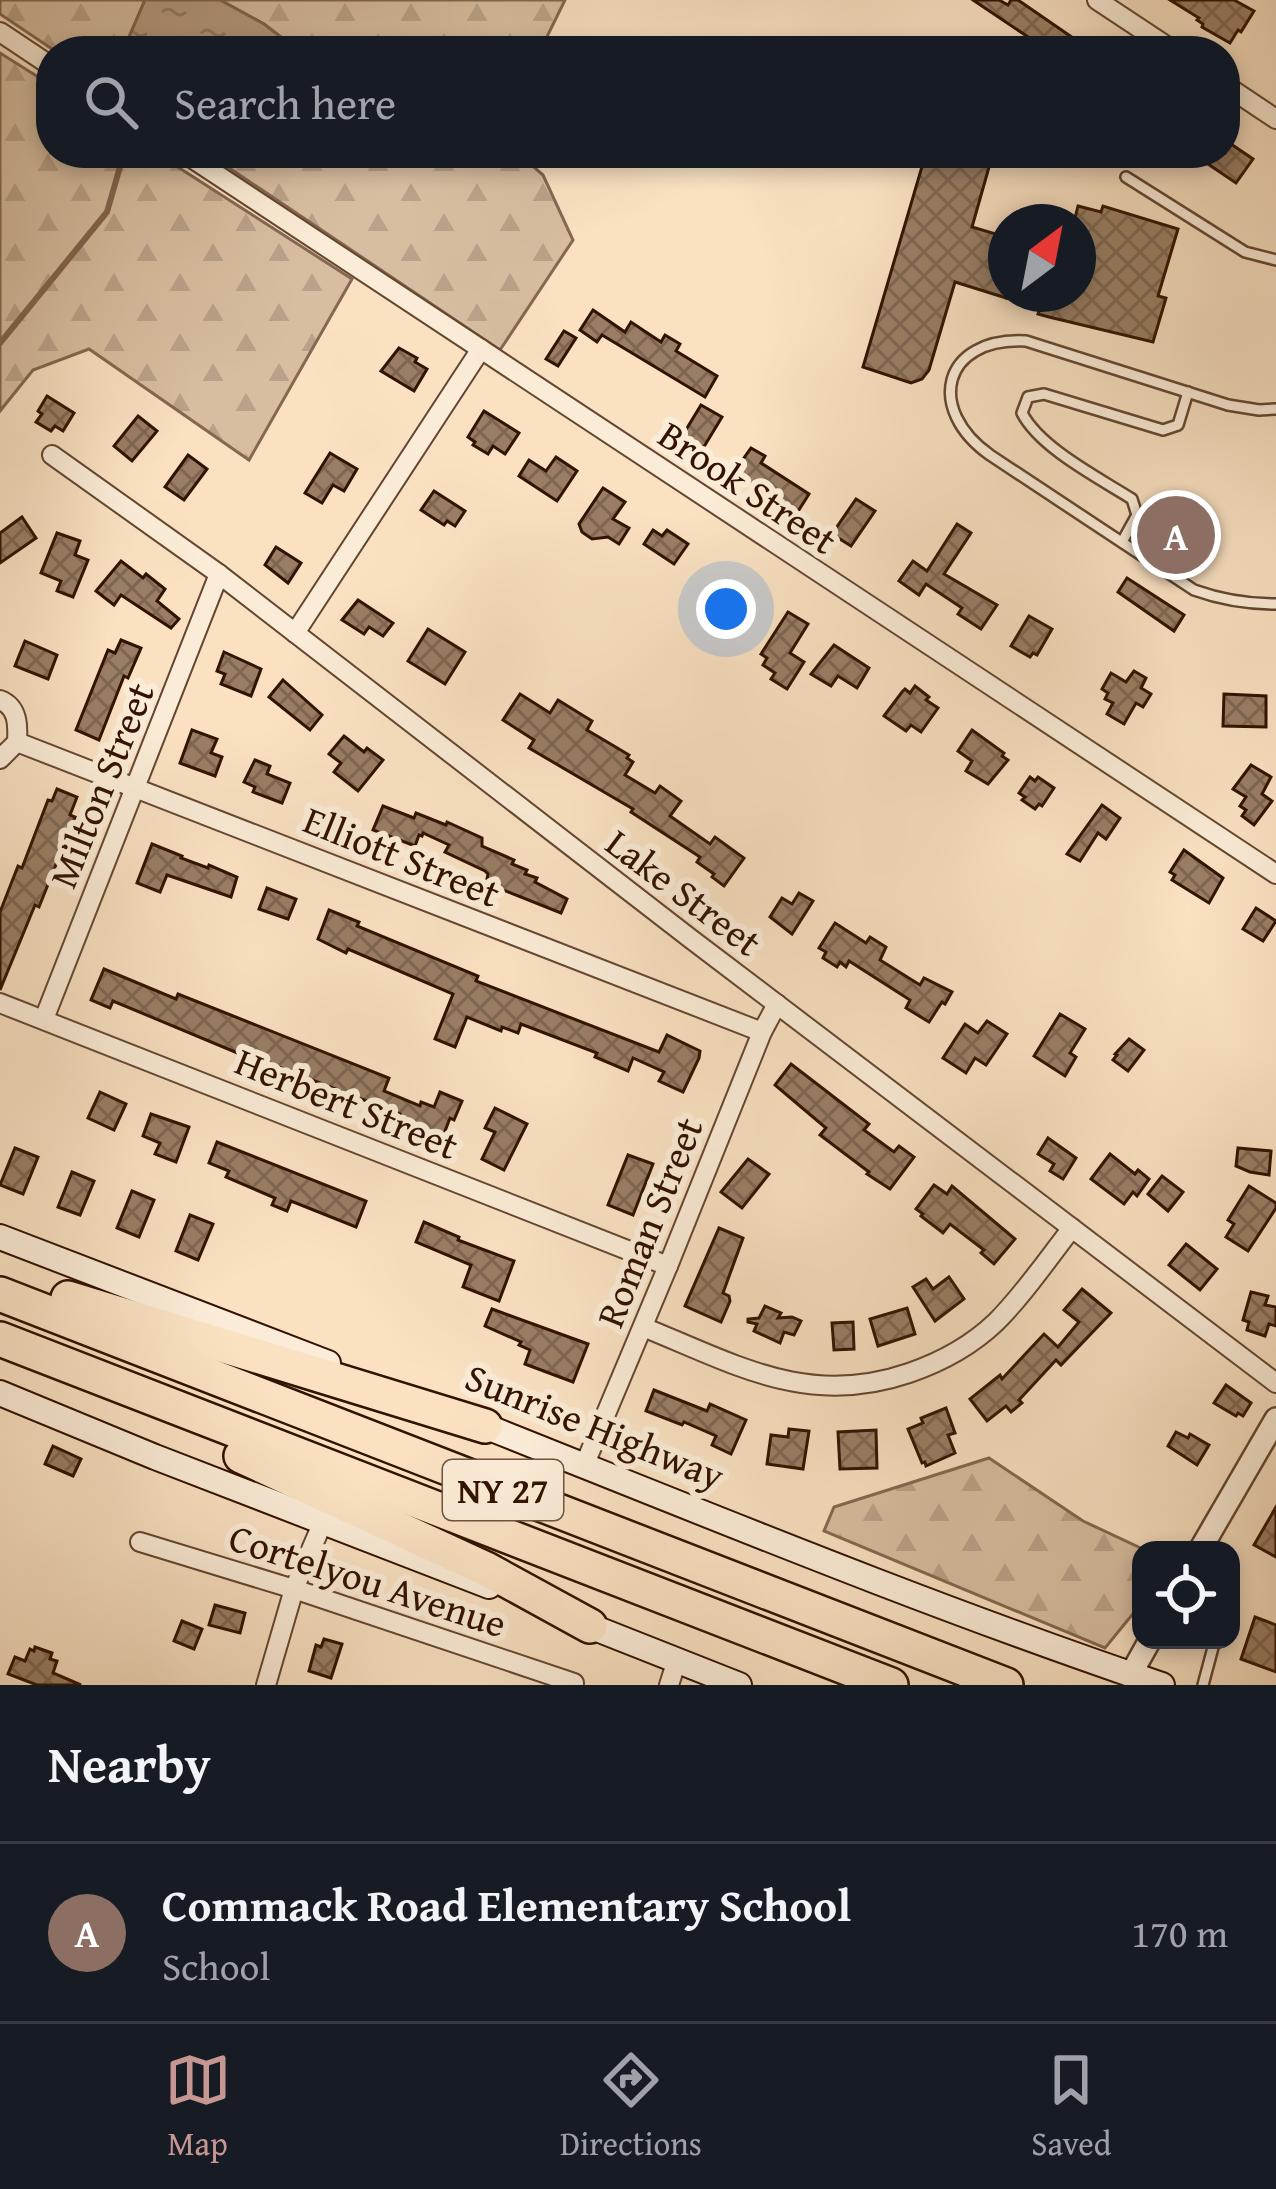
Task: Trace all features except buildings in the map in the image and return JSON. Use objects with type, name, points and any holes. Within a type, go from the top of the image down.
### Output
[{"type":"highway","points":[[0,1282],[67,1298],[485,1426]]},
{"type":"highway","name":"NY 27","points":[[0,1294],[1006,1685]]},
{"type":"highway","name":"NY 27","points":[[0,1339],[891,1685]]},
{"type":"highway","points":[[172,1406],[239,1455],[486,1569],[590,1626]]},
{"type":"main road","name":"Sunrise Highway","points":[[0,1237],[955,1612],[1162,1685]]},
{"type":"main road","points":[[0,1393],[590,1626],[673,1673],[739,1685]]},
{"type":"street","points":[[1097,0],[1151,36]]},
{"type":"street","points":[[0,32],[36,56]]},
{"type":"street","points":[[1240,95],[1276,119]]},
{"type":"street","name":"Brook Street","points":[[207,168],[1276,874]]},
{"type":"street","points":[[295,632],[481,349]]},
{"type":"street","name":"Lake Street","points":[[52,455],[219,574],[1276,1383]]},
{"type":"street","name":"Milton Street","points":[[44,1019],[219,574]]},
{"type":"street","points":[[0,700],[18,721],[16,742],[0,758]]},
{"type":"street","name":"Elliott Street","points":[[16,742],[763,1032]]},
{"type":"street","name":"Herbert Street","points":[[0,1004],[668,1266]]},
{"type":"street","name":"Roman Street","points":[[584,1466],[777,1004]]},
{"type":"street","points":[[643,1328],[759,1374],[798,1384],[838,1388],[878,1382],[922,1369],[977,1339],[1007,1310],[1072,1228]]},
{"type":"street","points":[[1206,1541],[1269,1440],[1276,1420]]},
{"type":"street","points":[[266,1685],[294,1589],[323,1522]]},
{"type":"street","name":"Cortelyou Avenue","points":[[140,1542],[574,1683]]},
{"type":"street","points":[[1131,1675],[1145,1649]]},
{"type":"lane","points":[[1126,176],[1245,253],[1276,260]]},
{"type":"lane","points":[[1276,409],[1228,405],[1026,341],[1007,340],[970,352],[951,385],[958,424],[972,443],[1194,590],[1249,604],[1276,604]]},
{"type":"lane","points":[[1122,542],[1137,515],[1132,499],[1029,427],[1022,413],[1028,398],[1044,394],[1163,430],[1178,425],[1188,392]]},
{"type":"lane","points":[[1203,1685],[1213,1649]]},
{"type":"green space","points":[[0,0],[145,0],[129,36],[36,38],[0,14]]},
{"type":"green space","points":[[220,0],[565,0],[547,36],[280,36]]},
{"type":"green space","points":[[0,53],[36,76],[36,168],[179,168],[352,279],[249,460],[89,349],[33,370],[0,411]]},
{"type":"green space","points":[[229,168],[535,168],[543,175],[573,240],[500,350]]},
{"type":"green space","points":[[989,1458],[1083,1521],[1132,1544],[1132,1615],[1105,1648],[824,1531],[834,1507]]},
{"type":"water","points":[[145,0],[220,0],[280,36],[129,36]]},
{"type":"waterway","points":[[0,343],[107,212],[120,168]]},
{"type":"place","name":"Commack Road Elementary School","points":[[1176,535]]}]
